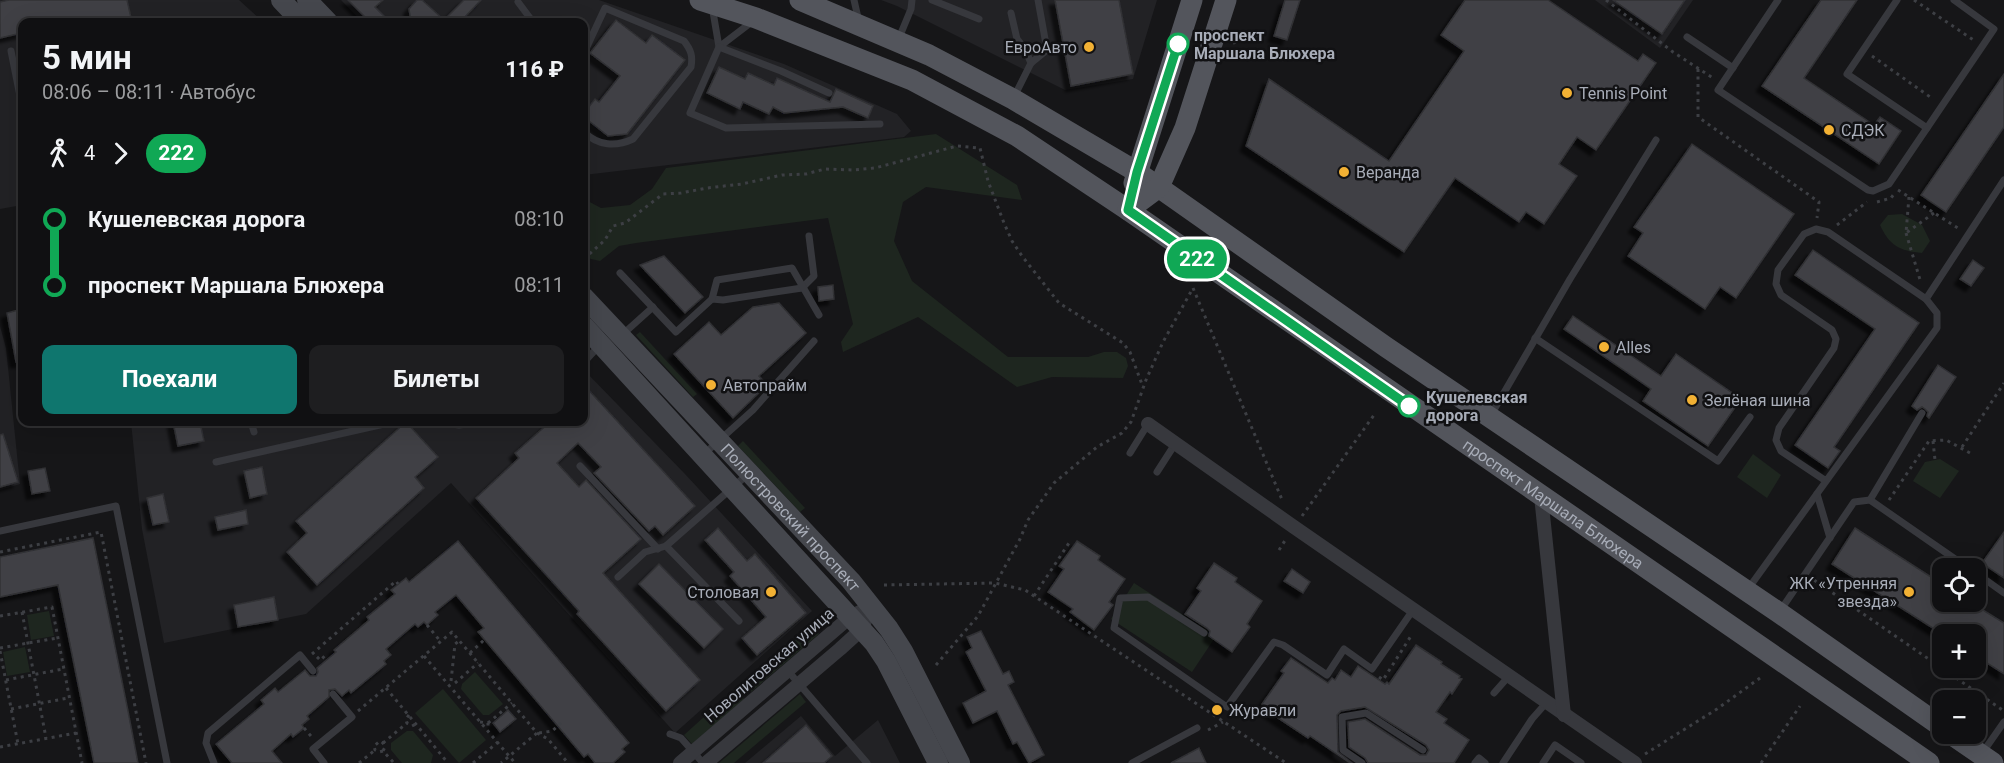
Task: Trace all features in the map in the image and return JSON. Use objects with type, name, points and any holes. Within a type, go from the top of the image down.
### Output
[{"type":"main road","points":[[281,0],[298,18]]},
{"type":"main road","points":[[308,0],[324,18]]},
{"type":"main road","points":[[800,0],[898,41],[1013,99],[1137,172],[1386,347],[1778,612],[1932,720]]},
{"type":"main road","points":[[1128,210],[1137,172],[1192,0]]},
{"type":"main road","points":[[1128,210],[1159,187],[1185,128],[1226,0]]},
{"type":"main road","name":"проспект Маршала Блюхера","points":[[706,2],[756,18],[912,80],[1017,136],[1128,210],[1541,496],[1911,757],[1929,763]]},
{"type":"main road","name":"Полюстровский проспект","points":[[588,301],[872,606],[903,651],[960,763]]},
{"type":"main road","name":"Полюстровский проспект","points":[[588,330],[856,623],[886,661],[938,763]]},
{"type":"main road","points":[[1965,744],[1987,759]]},
{"type":"street","points":[[1148,424],[1634,762]]},
{"type":"street","points":[[1541,496],[1564,715]]},
{"type":"street","name":"Новолитовская улица","points":[[704,763],[799,684],[872,606]]},
{"type":"street","name":"Новолитовская улица","points":[[680,763],[788,671],[856,623]]},
{"type":"lane","points":[[854,0],[860,24]]},
{"type":"lane","points":[[898,41],[911,9],[912,0]]},
{"type":"lane","points":[[932,0],[979,19]]},
{"type":"lane","points":[[1013,99],[1031,63],[1047,50],[1038,0]]},
{"type":"lane","points":[[1778,0],[1718,90],[1868,190],[1889,184],[1994,28],[1954,0]]},
{"type":"lane","points":[[1897,0],[1847,74],[1927,128]]},
{"type":"lane","points":[[518,2],[530,18]]},
{"type":"lane","points":[[706,2],[718,47]]},
{"type":"lane","points":[[588,45],[605,8],[684,41],[693,57],[691,67],[633,140],[622,144],[610,144],[597,141],[588,135]]},
{"type":"lane","points":[[1011,13],[1017,39],[1025,49],[1031,63]]},
{"type":"lane","points":[[756,18],[718,47],[690,113],[726,128],[880,124]]},
{"type":"lane","points":[[1687,37],[1733,68]]},
{"type":"lane","points":[[718,47],[781,71],[829,93]]},
{"type":"lane","points":[[12,51],[18,84]]},
{"type":"lane","points":[[1489,417],[1656,140]]},
{"type":"lane","points":[[1926,299],[2004,180]]},
{"type":"lane","points":[[1747,591],[1937,328],[1937,313],[1926,299],[1828,232],[1816,228],[1804,234],[1778,270],[1776,284],[1781,295],[1832,330],[1836,339],[1834,348],[1779,428],[1776,440],[1781,451],[1826,481]]},
{"type":"lane","points":[[712,299],[723,300],[802,288],[814,276],[809,236]]},
{"type":"lane","points":[[620,273],[676,332],[712,299],[717,280],[792,268],[819,315]]},
{"type":"lane","points":[[588,359],[653,307]]},
{"type":"lane","points":[[1535,338],[1718,461],[1750,417]]},
{"type":"lane","points":[[703,455],[753,410],[814,341]]},
{"type":"lane","points":[[1870,500],[1922,413]]},
{"type":"lane","points":[[1130,453],[1148,424]]},
{"type":"lane","points":[[252,426],[254,432]]},
{"type":"lane","points":[[216,462],[375,426]]},
{"type":"lane","points":[[1157,472],[1175,444]]},
{"type":"lane","points":[[580,466],[658,549]]},
{"type":"lane","points":[[618,577],[645,552],[666,546],[748,474]]},
{"type":"lane","points":[[1817,494],[1830,538]]},
{"type":"lane","points":[[1778,612],[1854,502],[1870,500],[1954,558]]},
{"type":"lane","points":[[0,531],[116,506],[167,763]]},
{"type":"lane","points":[[666,546],[739,621]]},
{"type":"lane","points":[[1986,580],[2004,593]]},
{"type":"lane","points":[[1204,633],[1148,597],[1120,598],[1114,628],[1227,706],[1274,642],[1283,645],[1327,675],[1344,649],[1372,669],[1413,610]]},
{"type":"lane","points":[[214,763],[206,743],[208,733],[300,655],[314,671]]},
{"type":"lane","points":[[788,671],[866,763]]},
{"type":"lane","points":[[1494,693],[1509,676]]},
{"type":"lane","points":[[1238,677],[1245,681]]},
{"type":"lane","points":[[324,763],[313,749],[352,717],[333,694]]},
{"type":"lane","points":[[1503,763],[1546,702]]},
{"type":"lane","points":[[1362,763],[1343,750],[1341,717],[1366,713],[1423,750]]},
{"type":"lane","points":[[1987,759],[2004,722]]},
{"type":"lane","points":[[1132,763],[1201,730]]},
{"type":"lane","points":[[670,734],[681,738],[704,763]]},
{"type":"lane","points":[[1543,763],[1555,745],[1581,763]]},
{"type":"lane","points":[[1475,763],[1479,758],[1485,763]]},
{"type":"path","points":[[1606,0],[1672,52],[1722,84]]},
{"type":"path","points":[[1914,0],[1982,46]]},
{"type":"path","points":[[1233,43],[1259,36]]},
{"type":"path","points":[[1863,50],[1942,105]]},
{"type":"path","points":[[1698,69],[1698,117],[1819,202],[1816,228]]},
{"type":"path","points":[[588,255],[605,240],[613,226],[625,223],[663,194],[681,194],[825,169],[875,168],[957,146],[980,148],[988,181],[1004,223],[1022,256],[1059,303],[1123,343],[1130,352],[1143,387]]},
{"type":"path","points":[[1889,184],[1967,235]]},
{"type":"path","points":[[1909,197],[1906,233],[1926,299]]},
{"type":"path","points":[[1828,232],[1867,202]]},
{"type":"path","points":[[1906,233],[1935,213]]},
{"type":"path","points":[[936,665],[978,616],[1028,520],[1048,490],[1074,464],[1112,437],[1122,433],[1131,422],[1143,387],[1163,342],[1194,288],[1294,527]]},
{"type":"path","points":[[1962,447],[2004,383]]},
{"type":"path","points":[[1279,550],[1374,415]]},
{"type":"path","points":[[1883,509],[1929,441],[1946,440],[1970,453]]},
{"type":"path","points":[[1932,441],[1935,460]]},
{"type":"path","points":[[0,552],[101,532],[146,763]]},
{"type":"path","points":[[1034,596],[1071,540]]},
{"type":"path","points":[[1805,574],[2004,711]]},
{"type":"path","points":[[884,585],[995,583],[1025,590],[1286,763]]},
{"type":"path","points":[[0,616],[52,607],[82,763]]},
{"type":"path","points":[[22,612],[46,738]]},
{"type":"path","points":[[427,625],[441,642]]},
{"type":"path","points":[[352,717],[452,632],[537,733],[549,739],[568,763]]},
{"type":"path","points":[[1373,673],[1383,680],[1411,636]]},
{"type":"path","points":[[18,744],[0,650],[58,638]]},
{"type":"path","points":[[470,653],[484,640]]},
{"type":"path","points":[[459,641],[455,644],[451,682],[454,691],[516,763]]},
{"type":"path","points":[[424,656],[456,687],[454,691]]},
{"type":"path","points":[[451,682],[478,663]]},
{"type":"path","points":[[6,680],[64,669]]},
{"type":"path","points":[[1634,762],[1717,709],[1760,678]]},
{"type":"path","points":[[386,688],[448,763]]},
{"type":"path","points":[[11,709],[69,698]]},
{"type":"path","points":[[480,722],[488,723],[512,703]]},
{"type":"path","points":[[1761,763],[1800,706]]},
{"type":"path","points":[[383,743],[407,723],[406,719],[409,716]]},
{"type":"path","points":[[1201,730],[1224,722]]},
{"type":"path","points":[[407,723],[412,726],[416,724]]},
{"type":"path","points":[[488,723],[490,727],[488,730]]},
{"type":"path","points":[[501,763],[537,733],[552,731],[561,723]]},
{"type":"path","points":[[0,747],[76,733]]},
{"type":"path","points":[[375,750],[376,742],[383,743]]},
{"type":"path","points":[[473,763],[498,742]]},
{"type":"path","points":[[383,743],[385,747],[383,751]]},
{"type":"path","points":[[375,750],[383,751]]},
{"type":"path","points":[[358,763],[375,750]]},
{"type":"path","points":[[383,751],[393,763]]},
{"type":"path","points":[[440,763],[442,756]]},
{"type":"shaded area","points":[[0,0],[239,0],[259,18],[18,18],[18,206],[0,209]]},
{"type":"shaded area","points":[[341,0],[599,0],[784,64],[897,114],[911,131],[904,137],[588,175],[588,18],[358,18]]},
{"type":"shaded area","points":[[881,0],[1157,0],[1133,79],[1065,90]]},
{"type":"shaded area","points":[[1595,0],[1693,0],[1660,48]]},
{"type":"shaded area","points":[[936,134],[1017,185],[1022,200],[926,187],[903,202],[894,241],[912,281],[1008,357],[1088,357],[1104,352],[1117,352],[1126,358],[1128,366],[1123,378],[1052,377],[1017,387],[918,317],[843,352],[841,342],[853,324],[828,218],[619,246],[600,261],[588,257],[588,201],[601,208],[630,205],[652,189],[666,168]]},
{"type":"shaded area","points":[[1902,214],[1922,225],[1930,241],[1922,253],[1901,249],[1883,232],[1880,225],[1888,215]]},
{"type":"shaded area","points":[[0,326],[6,348],[20,484],[0,490]]},
{"type":"shaded area","points":[[640,332],[697,394],[693,397],[636,335]]},
{"type":"shaded area","points":[[588,374],[685,474],[812,611],[675,733],[451,483],[306,614],[164,643],[142,529],[131,426],[588,426]]},
{"type":"shaded area","points":[[743,441],[805,508],[800,512],[738,446]]},
{"type":"shaded area","points":[[1753,454],[1781,475],[1767,498],[1737,477]]},
{"type":"shaded area","points":[[1940,459],[1959,471],[1940,498],[1913,481],[1925,462]]},
{"type":"shaded area","points":[[1134,583],[1216,636],[1192,672],[1111,619]]},
{"type":"shaded area","points":[[49,611],[54,636],[31,640],[27,615]]},
{"type":"shaded area","points":[[812,625],[819,634],[751,692],[744,683]]},
{"type":"shaded area","points":[[25,647],[30,672],[7,676],[3,652]]},
{"type":"shaded area","points":[[475,672],[503,704],[489,715],[483,715],[461,689],[462,684]]},
{"type":"shaded area","points":[[443,689],[486,740],[459,763],[415,713]]},
{"type":"shaded area","points":[[735,689],[744,699],[692,744],[684,735]]},
{"type":"shaded area","points":[[800,694],[806,702],[734,763],[719,763]]},
{"type":"shaded area","points":[[801,716],[835,756],[878,720],[900,763],[745,763]]},
{"type":"shaded area","points":[[407,731],[413,731],[433,755],[431,763],[402,763],[391,750],[391,743]]},
{"type":"building","points":[[9,0],[127,0],[131,18],[18,18],[18,34],[0,38],[0,2]]},
{"type":"building","points":[[348,0],[383,0],[375,7],[386,18],[366,18]]},
{"type":"building","points":[[417,0],[422,0],[442,18],[410,18],[409,9]]},
{"type":"building","points":[[464,0],[481,0],[464,18],[446,18]]},
{"type":"building","points":[[1055,0],[1119,0],[1133,74],[1071,86]]},
{"type":"building","points":[[1285,0],[1300,0],[1287,40],[1274,36]]},
{"type":"building","points":[[1465,0],[1548,0],[1638,61],[1643,54],[1656,63],[1596,150],[1577,137],[1559,164],[1577,176],[1544,224],[1526,212],[1519,222],[1455,178],[1404,252],[1246,146],[1269,79],[1389,161],[1464,51],[1441,35]]},
{"type":"building","points":[[1613,0],[1685,0],[1662,34]]},
{"type":"building","points":[[1821,0],[1857,0],[1804,78],[1874,125],[1880,117],[1901,131],[1879,164],[1762,86]]},
{"type":"building","points":[[616,20],[646,43],[652,35],[685,60],[627,134],[608,136],[588,120],[588,108],[595,99],[599,102],[620,76],[590,53]]},
{"type":"building","points":[[719,67],[745,79],[748,73],[774,85],[777,78],[830,102],[836,89],[873,106],[868,118],[843,107],[784,113],[773,107],[769,114],[743,102],[740,109],[707,93]]},
{"type":"building","points":[[2004,74],[2004,127],[1946,212],[1921,195]]},
{"type":"building","points":[[1692,144],[1794,214],[1736,298],[1720,287],[1705,309],[1628,256],[1643,233],[1634,227]]},
{"type":"building","points":[[1813,250],[1919,323],[1834,447],[1840,451],[1828,468],[1795,445],[1875,329],[1795,275]]},
{"type":"building","points":[[664,256],[703,297],[685,313],[640,265]]},
{"type":"building","points":[[1973,260],[1984,268],[1971,286],[1960,279]]},
{"type":"building","points":[[833,285],[834,299],[819,301],[818,287]]},
{"type":"building","points":[[779,303],[806,333],[759,376],[767,385],[733,418],[674,354],[709,322],[721,335],[753,307]]},
{"type":"building","points":[[18,310],[18,362],[16,362],[7,313]]},
{"type":"building","name":"Зелёная шина","points":[[1573,316],[1661,376],[1676,354],[1741,399],[1708,446],[1643,401],[1651,389],[1564,329]]},
{"type":"building","points":[[1938,365],[1956,377],[1929,418],[1925,409],[1922,407],[1917,410],[1912,406]]},
{"type":"building","points":[[588,389],[695,506],[663,535],[655,526],[649,531],[594,473],[601,467],[578,443],[557,463],[579,487],[586,480],[641,539],[603,573],[700,680],[666,711],[577,614],[579,611],[476,498],[519,458],[515,453],[545,426],[588,426]]},
{"type":"building","points":[[174,426],[201,426],[204,441],[178,446]]},
{"type":"building","points":[[402,426],[410,426],[438,457],[415,477],[424,488],[317,585],[287,552],[307,533],[296,521]]},
{"type":"building","points":[[3,434],[18,482],[0,487],[0,435]]},
{"type":"building","points":[[262,467],[267,494],[250,498],[244,471]]},
{"type":"building","points":[[45,468],[50,491],[32,494],[28,471]]},
{"type":"building","points":[[163,494],[169,522],[153,525],[147,498]]},
{"type":"building","points":[[246,510],[248,524],[218,530],[215,517]]},
{"type":"building","points":[[718,528],[747,561],[755,554],[806,613],[757,655],[742,638],[766,617],[730,576],[734,572],[705,540]]},
{"type":"building","name":"ЖК «Утренняя звезда»","points":[[1855,528],[1932,578],[1932,612],[1986,612],[2004,623],[2004,674],[1986,662],[1986,624],[1932,624],[1932,628],[1832,564]]},
{"type":"building","points":[[2004,532],[2004,578],[1986,566],[1986,558]]},
{"type":"building","points":[[93,538],[138,763],[94,763],[58,585],[0,597],[0,557]]},
{"type":"building","points":[[458,541],[629,743],[622,749],[625,752],[613,763],[595,763],[588,754],[584,757],[478,632],[484,628],[456,595],[435,612],[438,615],[427,625],[424,622],[418,627],[415,624],[386,649],[391,655],[384,661],[386,664],[351,693],[349,690],[342,696],[335,689],[329,690],[329,697],[307,716],[309,719],[302,725],[304,728],[293,737],[291,734],[272,751],[282,763],[232,763],[216,744],[264,704],[261,700],[275,688],[278,692],[305,670],[310,676],[316,676],[317,668],[336,652],[334,650],[369,620],[367,617],[395,594],[391,590],[406,578],[409,582]]},
{"type":"building","points":[[1077,541],[1100,556],[1098,560],[1125,579],[1109,602],[1113,605],[1094,630],[1070,612],[1073,609],[1048,592],[1064,569],[1059,566]]},
{"type":"building","points":[[1214,563],[1237,578],[1235,582],[1262,601],[1247,624],[1250,627],[1232,652],[1209,636],[1210,631],[1207,628],[1185,614],[1201,591],[1197,588]]},
{"type":"building","points":[[659,564],[723,629],[704,648],[639,584]]},
{"type":"building","points":[[1292,569],[1310,582],[1303,593],[1284,581]]},
{"type":"building","points":[[274,597],[278,620],[238,627],[234,605]]},
{"type":"building","points":[[981,631],[1003,674],[1009,671],[1014,682],[1008,685],[1044,755],[1029,763],[1017,742],[1013,744],[997,711],[973,723],[963,703],[986,691],[966,652],[972,648],[967,637]]},
{"type":"building","points":[[1416,645],[1462,679],[1436,712],[1447,719],[1444,723],[1469,740],[1454,763],[1368,763],[1365,758],[1349,747],[1348,722],[1365,719],[1420,755],[1426,755],[1429,750],[1426,745],[1365,707],[1341,711],[1337,715],[1338,752],[1352,763],[1350,763],[1266,710],[1268,708],[1262,704],[1284,673],[1281,671],[1291,658],[1328,683],[1332,678],[1335,680],[1341,670],[1351,677],[1358,666],[1385,684],[1387,682],[1389,684]]},
{"type":"building","points":[[508,710],[516,719],[500,732],[493,723]]},
{"type":"building","points":[[806,725],[832,756],[824,763],[763,763]]},
{"type":"building","points":[[1199,748],[1206,763],[1171,763]]},
{"type":"bus line","name":"222","points":[[1178,44],[1137,172],[1128,210],[1409,406]]},
{"type":"place","name":"проспект Маршала Блюхера","points":[[1178,44]]},
{"type":"place","name":"ЕвроАвто","points":[[1089,47]]},
{"type":"place","name":"Tennis Point","points":[[1567,93]]},
{"type":"place","name":"СДЭК","points":[[1829,130]]},
{"type":"place","name":"Веранда","points":[[1344,172]]},
{"type":"place","name":"Alles","points":[[1604,347]]},
{"type":"place","name":"Автопрайм","points":[[711,385]]},
{"type":"place","name":"Зелёная шина","points":[[1692,400]]},
{"type":"place","name":"Кушелевская дорога","points":[[1409,406]]},
{"type":"place","name":"Столовая","points":[[771,592]]},
{"type":"place","name":"ЖК «Утренняя звезда»","points":[[1909,592]]},
{"type":"place","name":"Журавли","points":[[1217,710]]}]
